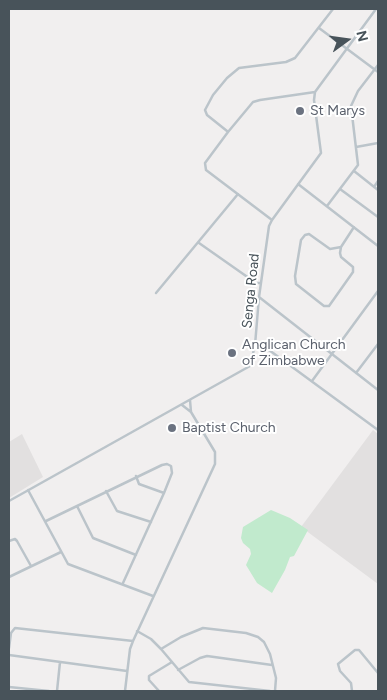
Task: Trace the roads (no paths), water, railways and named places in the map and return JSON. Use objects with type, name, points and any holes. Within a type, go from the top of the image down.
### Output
[{"type":"street","points":[[228,132],[207,115],[205,110],[213,95],[227,78],[239,68],[286,62],[295,58],[333,9]]},
{"type":"street","points":[[272,220],[206,170],[205,163],[253,102],[314,92],[376,9]]},
{"type":"street","points":[[319,28],[378,72]]},
{"type":"street","points":[[327,206],[358,165],[352,103],[378,64]]},
{"type":"street","name":"Senga Road","points":[[9,501],[247,368],[252,361],[255,345],[267,235],[272,220],[321,153],[314,92]]},
{"type":"street","points":[[356,147],[378,143]]},
{"type":"street","points":[[354,171],[378,190]]},
{"type":"street","points":[[374,187],[378,181]]},
{"type":"street","points":[[298,184],[378,246]]},
{"type":"street","points":[[340,189],[378,217]]},
{"type":"street","points":[[156,293],[238,194]]},
{"type":"street","points":[[341,247],[330,249],[309,234],[304,235],[301,240],[295,276],[296,284],[324,306],[329,306],[354,270],[341,257],[341,247],[354,228]]},
{"type":"street","points":[[199,243],[256,283],[261,283]]},
{"type":"street","points":[[312,381],[378,291]]},
{"type":"street","points":[[259,297],[378,390]]},
{"type":"street","points":[[356,373],[378,344]]},
{"type":"street","points":[[255,345],[269,350],[378,430]]},
{"type":"street","points":[[190,400],[190,412]]},
{"type":"street","points":[[125,691],[133,640],[215,464],[215,452],[190,412],[182,405]]},
{"type":"street","points":[[46,521],[136,476],[162,465],[171,466],[172,472],[164,493],[123,583]]},
{"type":"street","points":[[136,476],[139,484],[164,493]]},
{"type":"street","points":[[28,490],[69,565],[123,583],[153,596]]},
{"type":"street","points":[[106,491],[117,511],[151,522]]},
{"type":"street","points":[[77,506],[95,539],[136,556]]},
{"type":"street","points":[[9,540],[15,539],[17,541],[31,566]]},
{"type":"street","points":[[9,577],[61,552]]},
{"type":"street","points":[[9,648],[11,633],[15,628],[133,640]]},
{"type":"street","points":[[161,649],[200,629],[246,633],[262,639],[270,654],[276,678],[275,691]]},
{"type":"street","points":[[137,631],[151,639],[189,682],[237,689],[270,691]]},
{"type":"street","points":[[352,691],[351,684],[340,671],[338,664],[355,650],[359,650],[378,673]]},
{"type":"street","points":[[9,655],[127,671]]},
{"type":"street","points":[[178,670],[207,656],[272,664]]},
{"type":"street","points":[[57,691],[60,662]]},
{"type":"street","points":[[159,691],[149,680],[149,676],[172,662]]},
{"type":"street","points":[[9,687],[49,691]]},
{"type":"place","name":"St Marys","points":[[300,111]]},
{"type":"place","name":"Anglican Church of Zimbabwe","points":[[232,353]]},
{"type":"place","name":"Baptist Church","points":[[172,428]]}]
